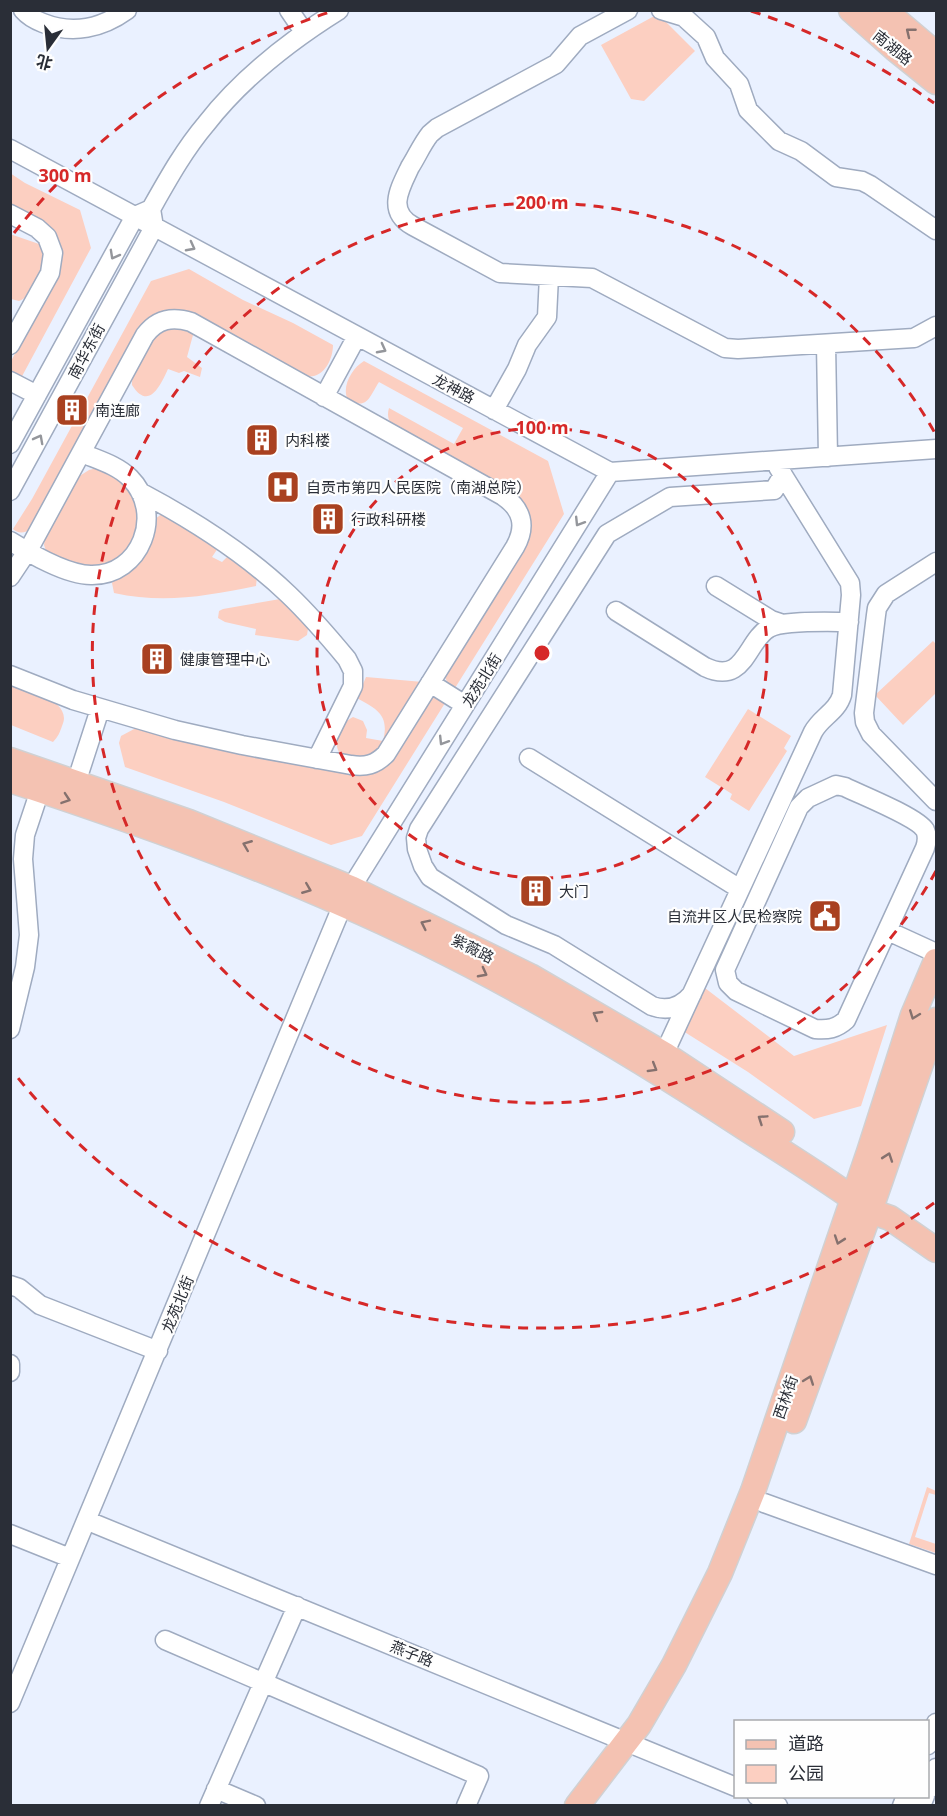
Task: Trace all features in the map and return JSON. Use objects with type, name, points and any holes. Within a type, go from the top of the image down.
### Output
[{"type":"main road","name":"南湖路","points":[[851,10],[894,49],[936,82]]},
{"type":"main road","name":"南湖路","points":[[884,10],[936,54]]},
{"type":"main road","name":"紫薇路","points":[[10,760],[189,822],[347,896],[530,976],[664,1054],[936,1250]]},
{"type":"main road","name":"紫薇路","points":[[10,780],[347,896],[430,946],[519,992],[644,1062],[869,1201]]},
{"type":"main road","name":"西林街","points":[[596,1806],[633,1744],[639,1725],[674,1665],[720,1573],[753,1491],[869,1201],[910,1026],[936,961]]},
{"type":"main road","name":"西林街","points":[[578,1806],[633,1744],[653,1729],[689,1668],[730,1587],[764,1503],[869,1201],[936,1020]]},
{"type":"street","points":[[23,10],[30,17],[53,27],[81,29],[107,23],[127,10]]},
{"type":"street","points":[[290,10],[304,32]]},
{"type":"street","name":"南华东街","points":[[10,490],[147,217],[172,172],[207,121],[254,74],[304,32],[339,10]]},
{"type":"street","points":[[627,10],[580,36],[556,63],[437,128],[425,140],[397,195],[399,210],[409,224],[495,271],[505,274],[592,278],[725,348],[914,338],[936,326]]},
{"type":"street","points":[[661,10],[684,17],[706,37],[715,58],[740,84],[748,110],[779,141],[801,151],[836,177],[870,185],[936,230]]},
{"type":"street","name":"龙神路","points":[[10,149],[147,217],[357,336],[610,472]]},
{"type":"street","points":[[10,214],[37,228],[47,237],[53,253],[50,273],[10,345]]},
{"type":"street","name":"南华东街","points":[[10,444],[37,395],[147,217]]},
{"type":"street","points":[[494,410],[518,369],[527,345],[547,317],[549,276]]},
{"type":"street","points":[[10,577],[27,552],[145,335],[155,324],[171,318],[191,322],[503,496],[511,501],[520,513],[522,528],[518,542],[386,754],[375,764],[361,766],[204,738],[100,709],[10,675]]},
{"type":"street","points":[[324,396],[357,336]]},
{"type":"street","points":[[825,344],[828,457]]},
{"type":"street","points":[[10,381],[37,395]]},
{"type":"street","points":[[610,472],[779,468],[828,457],[936,449]]},
{"type":"street","points":[[10,541],[27,552],[80,574],[100,575],[118,568],[133,557],[145,535],[148,515],[140,492],[122,471],[82,453]]},
{"type":"street","points":[[664,1054],[813,732],[821,720],[833,712],[840,701],[849,622],[851,588],[848,576],[779,468]]},
{"type":"street","points":[[692,994],[681,1005],[674,1008],[665,1009],[652,1006],[554,945],[497,920],[430,877],[423,866],[416,838],[422,824],[460,762],[489,721],[607,534],[665,499],[774,490],[779,468]]},
{"type":"street","name":"龙苑北街","points":[[10,1703],[70,1558],[88,1521],[347,896],[610,472]]},
{"type":"street","points":[[140,492],[191,520],[250,561],[288,594],[348,658],[353,670],[353,686],[317,759]]},
{"type":"street","points":[[936,562],[886,594],[880,601],[877,608],[864,713],[865,722],[871,734],[936,801]]},
{"type":"street","points":[[716,586],[771,621],[783,624]]},
{"type":"street","points":[[746,605],[757,622],[756,642]]},
{"type":"street","points":[[616,611],[705,667],[716,670],[728,670],[740,665],[768,628],[783,624],[849,622]]},
{"type":"street","points":[[430,683],[465,705]]},
{"type":"street","points":[[76,783],[100,709]]},
{"type":"street","points":[[529,758],[740,889]]},
{"type":"street","points":[[833,786],[841,786],[885,806],[914,820],[925,830],[927,838],[925,848],[888,931],[846,1020],[838,1027],[825,1030],[815,1029],[740,994],[728,983],[725,970],[727,964],[796,813],[808,798],[833,786]]},
{"type":"street","points":[[10,1029],[29,935],[23,859],[25,835],[40,790]]},
{"type":"street","points":[[888,931],[936,953]]},
{"type":"street","points":[[10,1285],[19,1288],[40,1305],[158,1351]]},
{"type":"street","points":[[10,1365],[10,1372]]},
{"type":"street","points":[[764,1503],[936,1565]]},
{"type":"street","name":"燕子路","points":[[88,1521],[734,1787]]},
{"type":"street","points":[[10,1534],[70,1558]]},
{"type":"street","points":[[256,1806],[212,1797],[297,1606]]},
{"type":"street","points":[[165,1640],[479,1776],[466,1806]]},
{"type":"street","points":[[929,1739],[936,1723]]},
{"type":"street","points":[[929,1785],[936,1768]]},
{"type":"street","points":[[759,1798],[778,1806]]},
{"type":"green space","points":[[658,14],[695,51],[644,101],[631,99],[601,45]]},
{"type":"green space","points":[[10,173],[25,183],[80,210],[91,248],[20,380],[11,372],[11,361],[56,278],[40,221],[11,205]]},
{"type":"green space","points":[[10,234],[42,245],[44,252],[42,268],[35,285],[25,298],[19,301],[11,299]]},
{"type":"green space","points":[[189,269],[243,300],[333,345],[326,368],[317,375],[305,376],[169,311],[31,529],[22,532],[15,531],[13,529],[32,499],[151,281]]},
{"type":"green space","points":[[177,326],[192,332],[187,357],[202,368],[200,377],[184,371],[179,373],[168,369],[154,393],[144,396],[138,393],[132,385],[133,379],[138,363],[147,347],[162,330]]},
{"type":"green space","points":[[364,361],[548,461],[564,514],[455,688],[447,682],[444,674],[529,525],[392,425],[388,417],[389,408],[454,444],[463,428],[379,382],[364,403],[348,400],[346,389],[349,378],[355,368]]},
{"type":"green space","points":[[97,468],[113,472],[135,494],[141,526],[123,559],[88,570],[47,554],[44,545],[45,537],[78,477]]},
{"type":"green space","points":[[164,512],[218,548],[212,557],[222,562],[229,555],[257,576],[256,586],[202,596],[168,598],[114,593],[112,583],[114,579],[154,520]]},
{"type":"green space","points":[[286,598],[309,623],[307,635],[298,641],[255,635],[256,629],[225,622],[218,618],[219,611],[223,609]]},
{"type":"green space","points":[[933,641],[936,644],[936,693],[903,725],[875,695]]},
{"type":"green space","points":[[366,677],[423,682],[383,748],[365,759],[341,755],[337,740],[340,729],[353,717],[363,721],[367,730],[366,738],[383,741],[385,724],[383,718],[375,709],[357,698]]},
{"type":"green space","points":[[10,683],[38,693],[56,703],[64,717],[59,734],[53,742],[11,725]]},
{"type":"green space","points":[[435,697],[445,703],[362,836],[331,845],[224,802],[125,767],[119,743],[121,736],[136,728],[174,738],[357,771],[431,698]]},
{"type":"green space","points":[[748,709],[791,736],[784,748],[787,751],[749,811],[730,799],[732,794],[705,777]]},
{"type":"green space","points":[[701,985],[794,1056],[887,1025],[861,1106],[814,1119],[748,1072],[683,1031]]},
{"type":"green space","points":[[927,1487],[936,1491],[936,1495],[929,1493],[915,1537],[936,1544],[936,1553],[909,1544]]},
{"type":"place","name":"南连廊","points":[[72,410]]},
{"type":"place","name":"内科楼","points":[[262,440]]},
{"type":"place","name":"自贡市第四人民医院（南湖总院）","points":[[283,487]]},
{"type":"place","name":"行政科研楼","points":[[328,519]]},
{"type":"place","name":"健康管理中心","points":[[157,659]]},
{"type":"place","name":"大门","points":[[536,891]]},
{"type":"place","name":"自流井区人民检察院","points":[[825,916]]}]
